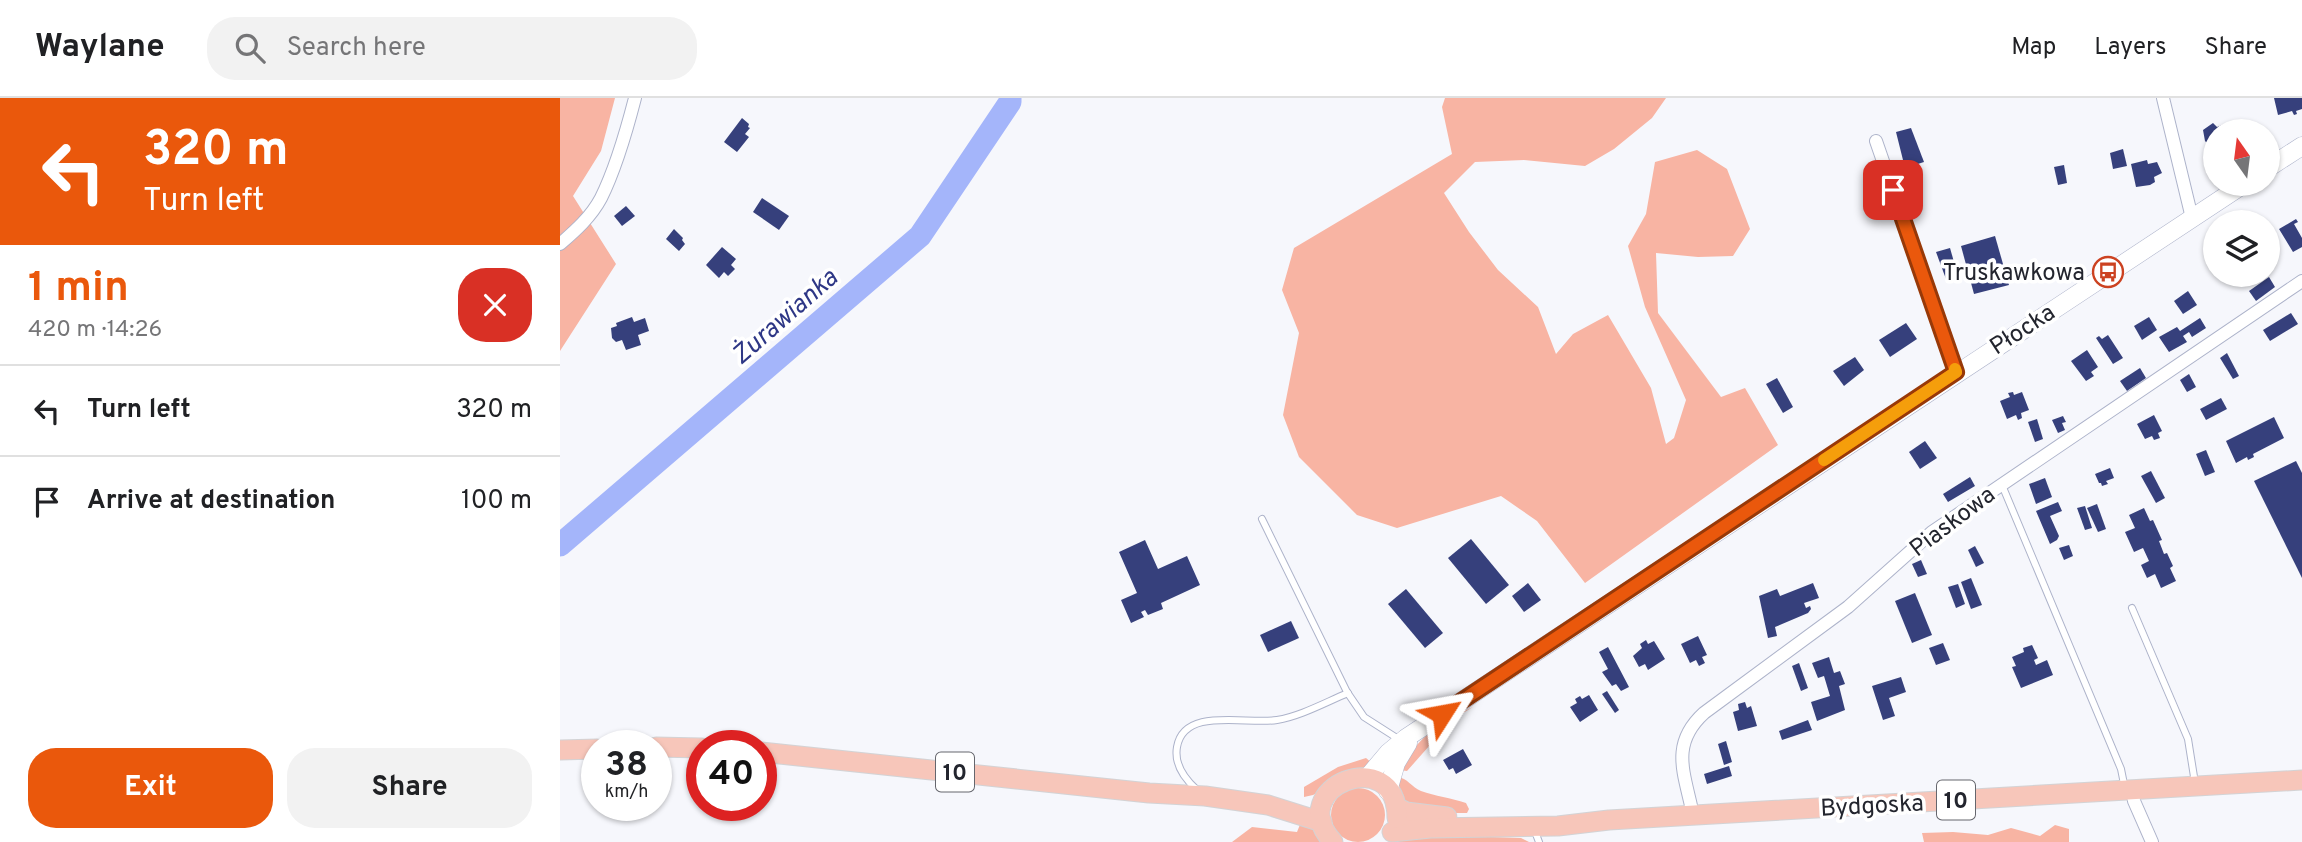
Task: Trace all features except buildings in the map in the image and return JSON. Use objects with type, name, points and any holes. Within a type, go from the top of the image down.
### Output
[{"type":"main road","points":[[560,750],[581,749]]},
{"type":"main road","name":"10","points":[[777,754],[1149,793],[1205,796],[1268,805],[1322,822]]},
{"type":"main road","points":[[1333,842],[1322,822],[1324,800],[1331,789],[1341,781],[1354,777],[1367,778]]},
{"type":"main road","name":"10","points":[[1367,778],[1381,784],[1406,812],[1443,817],[1557,816],[1609,820]]},
{"type":"main road","name":"Bydgoska","points":[[1609,820],[2302,780]]},
{"type":"main road","name":"10","points":[[1388,837],[1397,818],[1392,799]]},
{"type":"main road","name":"10","points":[[1268,805],[1324,800]]},
{"type":"main road","name":"10","points":[[1388,837],[1430,828],[1536,835],[1609,820]]},
{"type":"street","points":[[560,244],[580,227],[600,199],[627,128],[635,98]]},
{"type":"street","points":[[2163,98],[2192,218]]},
{"type":"street","points":[[1876,141],[1956,372]]},
{"type":"street","points":[[2280,160],[2302,146]]},
{"type":"street","name":"Płocka","points":[[1367,778],[1409,737],[1464,699],[2226,196]]},
{"type":"street","name":"Piaskowa","points":[[1693,815],[1681,751],[1690,726],[1848,607],[1931,532],[2302,281]]},
{"type":"street","name":"Płocka","points":[[1392,799],[1396,763],[1409,737]]},
{"type":"street","points":[[2129,790],[2152,842]]},
{"type":"lane","points":[[2001,483],[2129,790]]},
{"type":"lane","points":[[1262,519],[1348,693],[1364,717],[1409,737]]},
{"type":"lane","points":[[2132,608],[2188,739],[2195,786]]},
{"type":"lane","points":[[1205,796],[1194,788],[1177,763],[1176,748],[1185,729],[1195,723],[1278,720],[1348,693]]},
{"type":"shaded area","points":[[560,98],[615,98],[601,151],[573,196],[616,264],[560,351]]},
{"type":"shaded area","points":[[1445,98],[1666,98],[1652,118],[1614,149],[1585,166],[1524,160],[1475,162],[1444,193],[1498,270],[1538,307],[1556,354],[1573,334],[1608,315],[1651,388],[1666,444],[1674,438],[1686,400],[1645,307],[1628,246],[1646,214],[1655,162],[1697,150],[1727,169],[1750,229],[1733,256],[1698,257],[1656,253],[1658,313],[1721,397],[1745,388],[1778,445],[1585,583],[1537,521],[1501,496],[1397,528],[1357,515],[1299,457],[1283,415],[1299,333],[1282,290],[1294,248],[1452,154],[1442,107]]},
{"type":"shaded area","points":[[1473,707],[1453,719],[1407,771],[1399,770],[1414,748],[1430,732]]},
{"type":"shaded area","points":[[1366,758],[1373,764],[1304,797],[1304,787],[1338,767]]},
{"type":"shaded area","points":[[1397,777],[1421,791],[1466,803],[1469,809],[1467,813],[1443,813],[1403,802],[1398,795]]},
{"type":"shaded area","points":[[1358,788],[1377,796],[1385,815],[1377,834],[1358,842],[1339,834],[1331,815],[1339,796]]},
{"type":"shaded area","points":[[1301,822],[1308,823],[1323,842],[1232,842],[1252,827],[1297,832]]},
{"type":"shaded area","points":[[2055,825],[2069,829],[2069,842],[1924,842],[1922,833],[1988,835],[2011,828],[2040,836]]},
{"type":"shaded area","points":[[1399,838],[1521,838],[1529,842],[1394,842]]},
{"type":"waterway","name":"Żurawianka","points":[[560,545],[920,236],[1010,102],[1010,98]]},
{"type":"slow traffic","points":[[1824,460],[1956,372],[1955,369]]},
{"type":"place","name":"Truskawkowa","points":[[2108,272]]},
{"type":"route","points":[[1442,714],[1956,372],[1893,190]]}]
